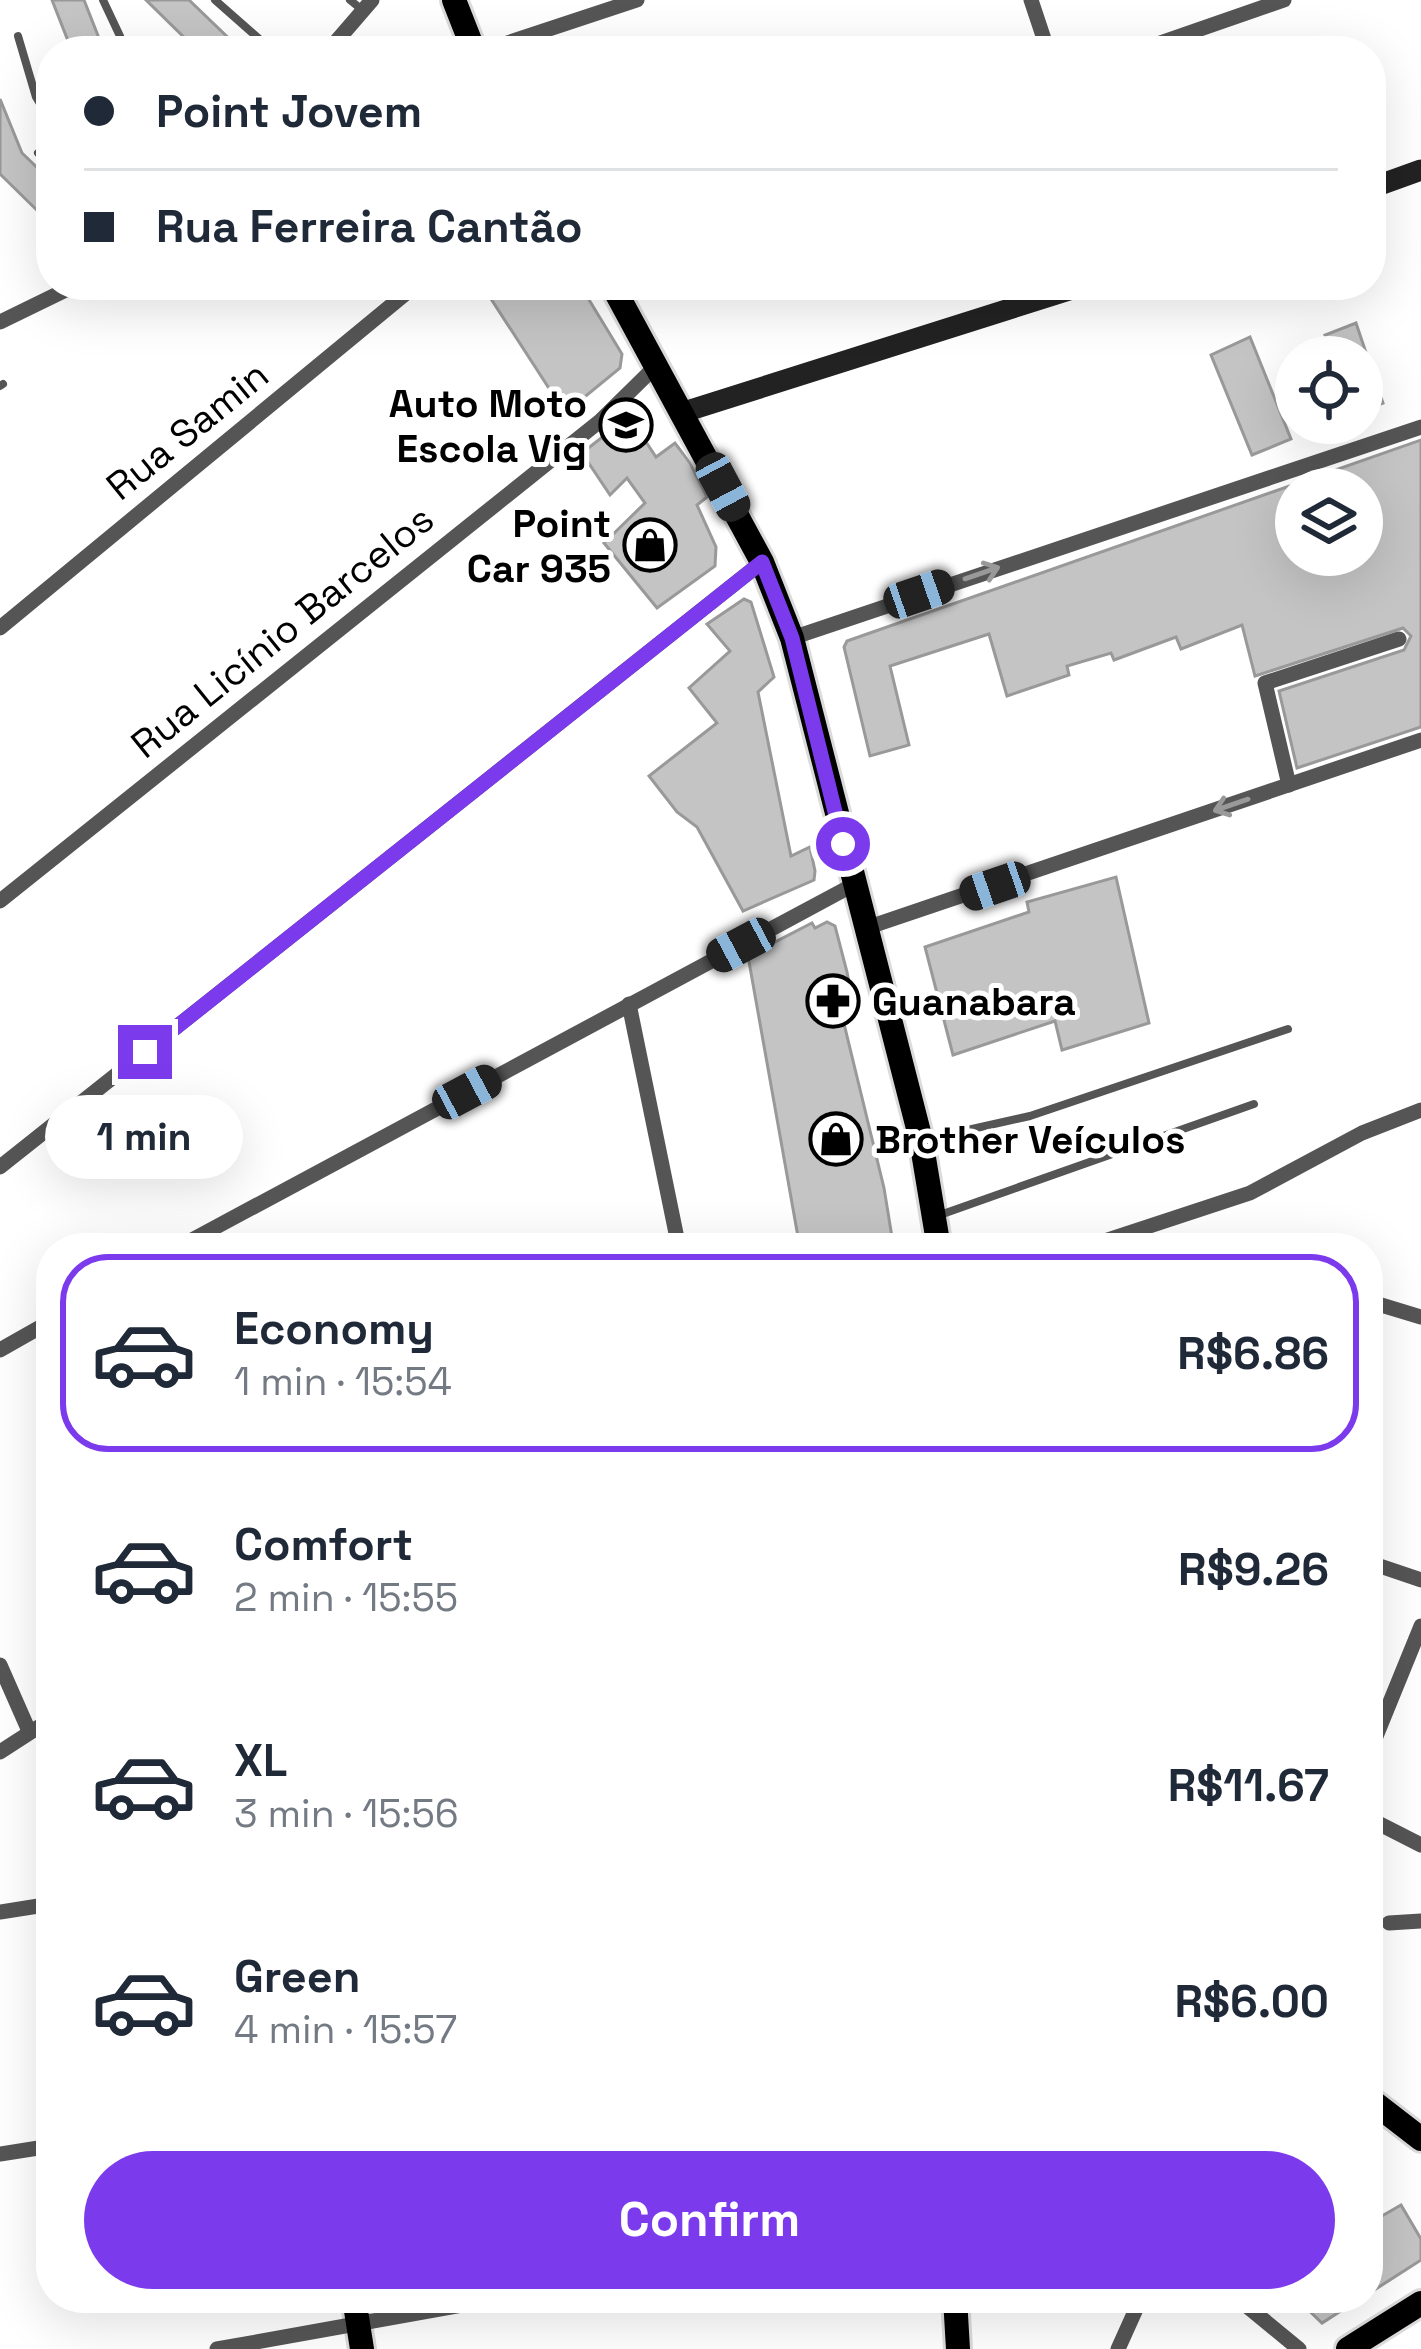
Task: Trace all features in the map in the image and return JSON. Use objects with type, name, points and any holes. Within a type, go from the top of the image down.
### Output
[{"type":"main road","points":[[454,0],[471,36]]},
{"type":"main road","points":[[621,300],[762,562],[792,638],[921,1140],[937,1233]]},
{"type":"main road","points":[[1383,2110],[1421,2139]]},
{"type":"main road","points":[[1369,2340],[1421,2284]]},
{"type":"main road","points":[[1369,2340],[1421,2303]]},
{"type":"main road","points":[[956,2313],[958,2349]]},
{"type":"street","points":[[525,36],[637,0]]},
{"type":"street","points":[[1031,0],[1043,36]]},
{"type":"street","points":[[1180,36],[1284,0]]},
{"type":"street","points":[[338,36],[361,3]]},
{"type":"street","points":[[1386,183],[1421,170]]},
{"type":"street","points":[[3,316],[41,300]]},
{"type":"street","name":"Rua Samin","points":[[0,628],[398,300]]},
{"type":"street","points":[[684,412],[1038,300]]},
{"type":"street","name":"Rua Licínio Barcelos","points":[[0,902],[600,421],[658,364]]},
{"type":"street","points":[[792,638],[1421,427]]},
{"type":"street","points":[[0,1167],[762,562]]},
{"type":"street","points":[[1289,785],[1265,683],[1399,639]]},
{"type":"street","points":[[866,928],[1421,740]]},
{"type":"street","points":[[207,1233],[853,885]]},
{"type":"street","points":[[629,1004],[676,1233]]},
{"type":"street","points":[[1130,1233],[1261,1188],[1339,1144],[1421,1110]]},
{"type":"street","points":[[1383,1306],[1421,1317]]},
{"type":"street","points":[[0,1350],[36,1330]]},
{"type":"street","points":[[1383,1567],[1421,1580]]},
{"type":"street","points":[[1383,1719],[1421,1626]]},
{"type":"street","points":[[0,1665],[29,1731]]},
{"type":"street","points":[[0,1751],[36,1727]]},
{"type":"street","points":[[1383,1826],[1421,1845]]},
{"type":"street","points":[[0,1912],[36,1906]]},
{"type":"street","points":[[1389,1922],[1421,1922]]},
{"type":"street","points":[[0,2154],[36,2148]]},
{"type":"street","points":[[217,2349],[418,2313]]},
{"type":"street","points":[[1118,2349],[1134,2313]]},
{"type":"street","points":[[1256,2313],[1299,2349]]},
{"type":"lane","points":[[103,0],[120,36]]},
{"type":"lane","points":[[215,0],[255,36]]},
{"type":"lane","points":[[18,36],[36,97]]},
{"type":"lane","points":[[921,1140],[1030,1116],[1288,1029]]},
{"type":"lane","points":[[935,1216],[1254,1103]]},
{"type":"building","points":[[52,0],[84,0],[98,36],[66,36]]},
{"type":"building","points":[[146,0],[189,0],[226,36],[183,36]]},
{"type":"building","points":[[0,99],[22,153],[36,167],[36,209],[0,174]]},
{"type":"building","points":[[492,300],[589,300],[622,354],[620,368],[565,413]]},
{"type":"building","points":[[1356,323],[1360,336],[1325,336]]},
{"type":"building","points":[[1250,337],[1275,399],[1275,444],[1279,444],[1252,455],[1211,355]]},
{"type":"building","points":[[629,416],[656,457],[675,443],[690,463],[707,497],[697,505],[716,547],[715,566],[657,608],[604,543],[645,503],[627,478],[610,495],[582,453]]},
{"type":"building","points":[[1421,440],[1421,727],[1297,768],[1279,691],[1404,650],[1411,636],[1403,628],[1255,676],[1242,625],[1181,649],[1176,637],[1114,660],[1111,653],[1067,666],[1069,675],[1007,696],[989,634],[890,666],[909,745],[870,756],[844,647],[847,641],[1275,491],[1275,576],[1383,576],[1383,468],[1341,468]]},
{"type":"building","points":[[744,599],[751,602],[774,677],[758,692],[791,856],[810,847],[815,871],[814,880],[743,911],[697,827],[677,812],[649,776],[717,723],[689,688],[730,651],[707,624]]},
{"type":"building","points":[[1116,877],[1149,1023],[1062,1050],[1055,1021],[953,1055],[925,947],[1029,912],[1027,902]]},
{"type":"building","points":[[827,922],[835,926],[851,993],[837,995],[891,1233],[797,1233],[748,956],[812,923],[815,928]]},
{"type":"building","points":[[1401,2205],[1421,2239],[1421,2260],[1383,2284],[1383,2215]]},
{"type":"building","points":[[1312,2313],[1338,2313],[1322,2323]]},
{"type":"place","name":"Auto Moto Escola Vig","points":[[626,425]]},
{"type":"place","name":"Point Car 935","points":[[650,545]]},
{"type":"place","name":"Guanabara","points":[[833,1001]]},
{"type":"place","name":"Brother Veículos","points":[[836,1139]]},
{"type":"route","points":[[145,1052],[762,562],[792,638],[843,844]]}]
